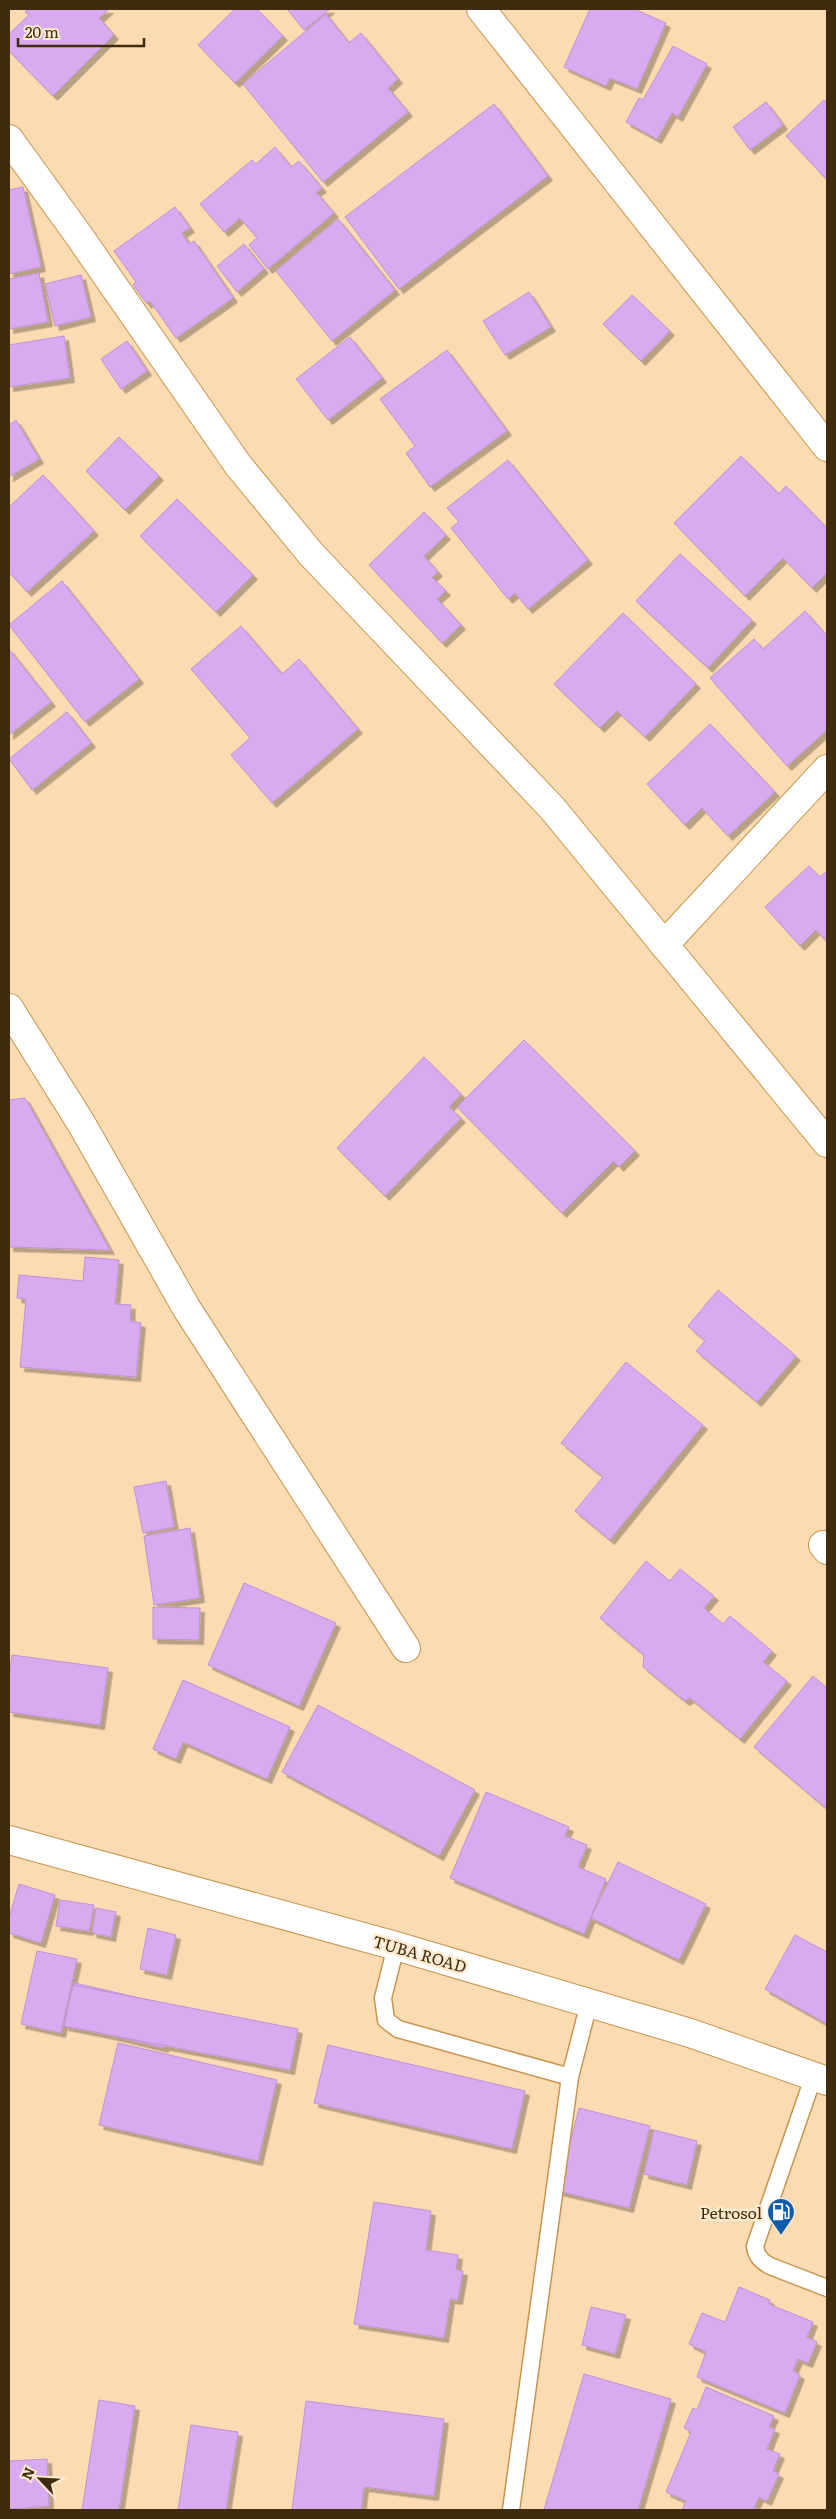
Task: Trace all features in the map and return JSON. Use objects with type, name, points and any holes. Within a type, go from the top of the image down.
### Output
[{"type":"street","points":[[481,9],[827,446]]},
{"type":"street","points":[[9,139],[77,233],[244,473],[310,554],[552,808],[827,1144]]},
{"type":"street","points":[[664,945],[827,769]]},
{"type":"street","points":[[9,1008],[81,1123],[187,1309],[406,1648]]},
{"type":"street","name":"TUBA ROAD","points":[[9,1840],[396,1946],[690,2033],[821,2078]]},
{"type":"lane","points":[[396,1946],[383,1998],[386,2020],[398,2029],[570,2077]]},
{"type":"lane","points":[[510,2510],[570,2077],[589,2003]]},
{"type":"lane","points":[[821,2078],[755,2246],[756,2252],[763,2262],[827,2288]]},
{"type":"building","points":[[28,9],[109,9],[99,18],[114,35],[53,96],[9,51],[9,34],[29,15],[25,12]]},
{"type":"building","points":[[235,9],[257,9],[283,36],[235,83],[198,45]]},
{"type":"building","points":[[287,9],[330,9],[304,30]]},
{"type":"building","points":[[590,9],[634,9],[666,23],[637,89],[610,78],[606,86],[564,67]]},
{"type":"building","points":[[326,14],[349,43],[361,33],[398,79],[388,88],[408,112],[323,182],[243,84]]},
{"type":"building","points":[[673,46],[707,64],[678,117],[672,113],[657,139],[626,122],[639,98],[643,100]]},
{"type":"building","points":[[824,100],[827,103],[827,180],[786,136]]},
{"type":"building","points":[[766,102],[783,125],[750,150],[733,127]]},
{"type":"building","points":[[494,104],[548,176],[399,289],[345,217]]},
{"type":"building","points":[[275,147],[291,167],[299,161],[322,188],[316,192],[334,213],[268,269],[249,245],[257,238],[240,218],[224,232],[200,204],[252,160],[256,164]]},
{"type":"building","points":[[23,187],[41,267],[9,274],[9,190]]},
{"type":"building","points":[[175,207],[190,228],[182,233],[189,244],[194,241],[233,298],[176,338],[150,301],[147,304],[133,285],[136,282],[114,251]]},
{"type":"building","points":[[338,219],[395,290],[332,341],[276,271]]},
{"type":"building","points":[[244,244],[264,269],[237,292],[217,266]]},
{"type":"building","points":[[39,273],[48,322],[9,329],[9,279]]},
{"type":"building","points":[[81,275],[91,317],[55,326],[45,284]]},
{"type":"building","points":[[529,292],[551,327],[505,355],[483,321]]},
{"type":"building","points":[[632,295],[670,331],[641,361],[603,324]]},
{"type":"building","points":[[64,336],[70,378],[9,387],[9,345]]},
{"type":"building","points":[[350,337],[382,378],[328,420],[296,379]]},
{"type":"building","points":[[127,341],[147,371],[121,389],[101,359]]},
{"type":"building","points":[[447,350],[507,431],[430,487],[406,453],[415,446],[380,399]]},
{"type":"building","points":[[16,420],[39,459],[9,477],[9,425]]},
{"type":"building","points":[[119,437],[159,476],[125,510],[86,471]]},
{"type":"building","points":[[741,456],[779,494],[786,486],[827,528],[827,573],[812,588],[783,558],[745,596],[674,523]]},
{"type":"building","points":[[508,460],[588,560],[528,609],[515,593],[508,599],[451,528],[459,522],[447,508]]},
{"type":"building","points":[[43,475],[94,531],[27,592],[9,572],[9,507]]},
{"type":"building","points":[[177,499],[253,575],[216,612],[140,536]]},
{"type":"building","points":[[424,512],[446,535],[424,556],[438,572],[432,577],[446,591],[437,599],[461,625],[442,643],[369,565]]},
{"type":"building","points":[[680,554],[752,620],[708,668],[636,601]]},
{"type":"building","points":[[62,581],[139,679],[85,722],[9,625]]},
{"type":"building","points":[[805,611],[827,636],[827,730],[787,766],[710,678],[754,639],[763,649]]},
{"type":"building","points":[[623,613],[696,684],[645,737],[617,711],[600,728],[554,684]]},
{"type":"building","points":[[241,626],[282,674],[299,659],[358,729],[272,803],[231,755],[250,738],[191,669]]},
{"type":"building","points":[[9,649],[51,702],[9,735]]},
{"type":"building","points":[[67,712],[91,743],[32,790],[9,759]]},
{"type":"building","points":[[710,724],[775,792],[728,836],[702,808],[685,825],[647,784]]},
{"type":"building","points":[[809,866],[820,877],[827,871],[827,942],[816,930],[800,946],[765,907]]},
{"type":"building","points":[[524,1040],[635,1151],[619,1167],[614,1161],[562,1213],[457,1107]]},
{"type":"building","points":[[424,1057],[461,1094],[449,1107],[461,1118],[385,1196],[337,1148]]},
{"type":"building","points":[[25,1098],[110,1250],[9,1247],[9,1100]]},
{"type":"building","points":[[85,1257],[119,1260],[115,1304],[131,1305],[130,1321],[141,1323],[136,1377],[20,1367],[26,1299],[17,1298],[19,1275],[83,1281]]},
{"type":"building","points":[[718,1290],[796,1356],[757,1402],[696,1351],[705,1341],[688,1326]]},
{"type":"building","points":[[626,1362],[703,1425],[610,1540],[575,1511],[603,1477],[561,1443]]},
{"type":"building","points":[[166,1481],[174,1527],[143,1533],[134,1487]]},
{"type":"building","points":[[190,1528],[200,1598],[154,1605],[144,1536]]},
{"type":"building","points":[[646,1561],[670,1581],[680,1569],[714,1596],[704,1608],[723,1624],[730,1616],[772,1651],[763,1662],[787,1681],[740,1739],[690,1698],[685,1701],[643,1667],[644,1655],[600,1618]]},
{"type":"building","points":[[244,1583],[336,1623],[299,1706],[208,1665]]},
{"type":"building","points":[[153,1607],[200,1608],[199,1640],[153,1639]]},
{"type":"building","points":[[12,1655],[108,1668],[100,1725],[9,1712],[9,1676]]},
{"type":"building","points":[[813,1676],[827,1688],[827,1809],[754,1747]]},
{"type":"building","points":[[183,1680],[290,1727],[267,1779],[183,1742],[176,1759],[153,1749]]},
{"type":"building","points":[[318,1705],[475,1790],[439,1856],[282,1772]]},
{"type":"building","points":[[486,1792],[569,1827],[565,1836],[587,1845],[578,1867],[606,1879],[584,1934],[450,1878]]},
{"type":"building","points":[[618,1862],[706,1904],[679,1960],[591,1918]]},
{"type":"building","points":[[19,1884],[55,1895],[41,1943],[9,1933],[9,1918]]},
{"type":"building","points":[[60,1900],[94,1905],[89,1931],[56,1926]]},
{"type":"building","points":[[96,1908],[116,1912],[111,1937],[92,1933]]},
{"type":"building","points":[[148,1928],[176,1935],[167,1975],[140,1969]]},
{"type":"building","points":[[795,1935],[827,1952],[827,2024],[765,1989]]},
{"type":"building","points":[[37,1951],[77,1959],[61,2033],[21,2024]]},
{"type":"building","points":[[75,1983],[174,2006],[164,2048],[64,2024]]},
{"type":"building","points":[[73,1985],[298,2029],[290,2070],[64,2026]]},
{"type":"building","points":[[118,2043],[277,2080],[258,2161],[99,2125]]},
{"type":"building","points":[[328,2045],[525,2091],[512,2149],[314,2103]]},
{"type":"building","points":[[579,2108],[650,2126],[629,2208],[558,2191]]},
{"type":"building","points":[[654,2130],[697,2141],[687,2185],[644,2174]]},
{"type":"building","points":[[374,2202],[431,2211],[426,2250],[458,2255],[456,2270],[463,2271],[458,2300],[450,2299],[444,2338],[354,2324]]},
{"type":"building","points":[[739,2287],[770,2300],[769,2304],[813,2322],[807,2337],[817,2342],[808,2363],[798,2359],[793,2371],[800,2375],[785,2413],[697,2377],[706,2352],[689,2344],[702,2313],[725,2322]]},
{"type":"building","points":[[591,2307],[626,2315],[615,2354],[582,2345]]},
{"type":"building","points":[[584,2374],[671,2399],[638,2510],[544,2510]]},
{"type":"building","points":[[706,2387],[774,2416],[769,2427],[775,2429],[767,2449],[780,2454],[773,2471],[779,2474],[767,2501],[759,2497],[754,2508],[759,2510],[682,2510],[686,2501],[666,2492],[691,2432],[684,2428],[693,2408],[697,2410]]},
{"type":"building","points":[[99,2400],[135,2406],[119,2510],[82,2510]]},
{"type":"building","points":[[306,2401],[444,2419],[434,2496],[364,2487],[361,2510],[292,2510]]},
{"type":"building","points":[[191,2425],[238,2432],[226,2510],[178,2510]]},
{"type":"building","points":[[47,2459],[49,2506],[9,2509],[9,2461]]},
{"type":"place","name":"Petrosol","points":[[781,2236]]}]
